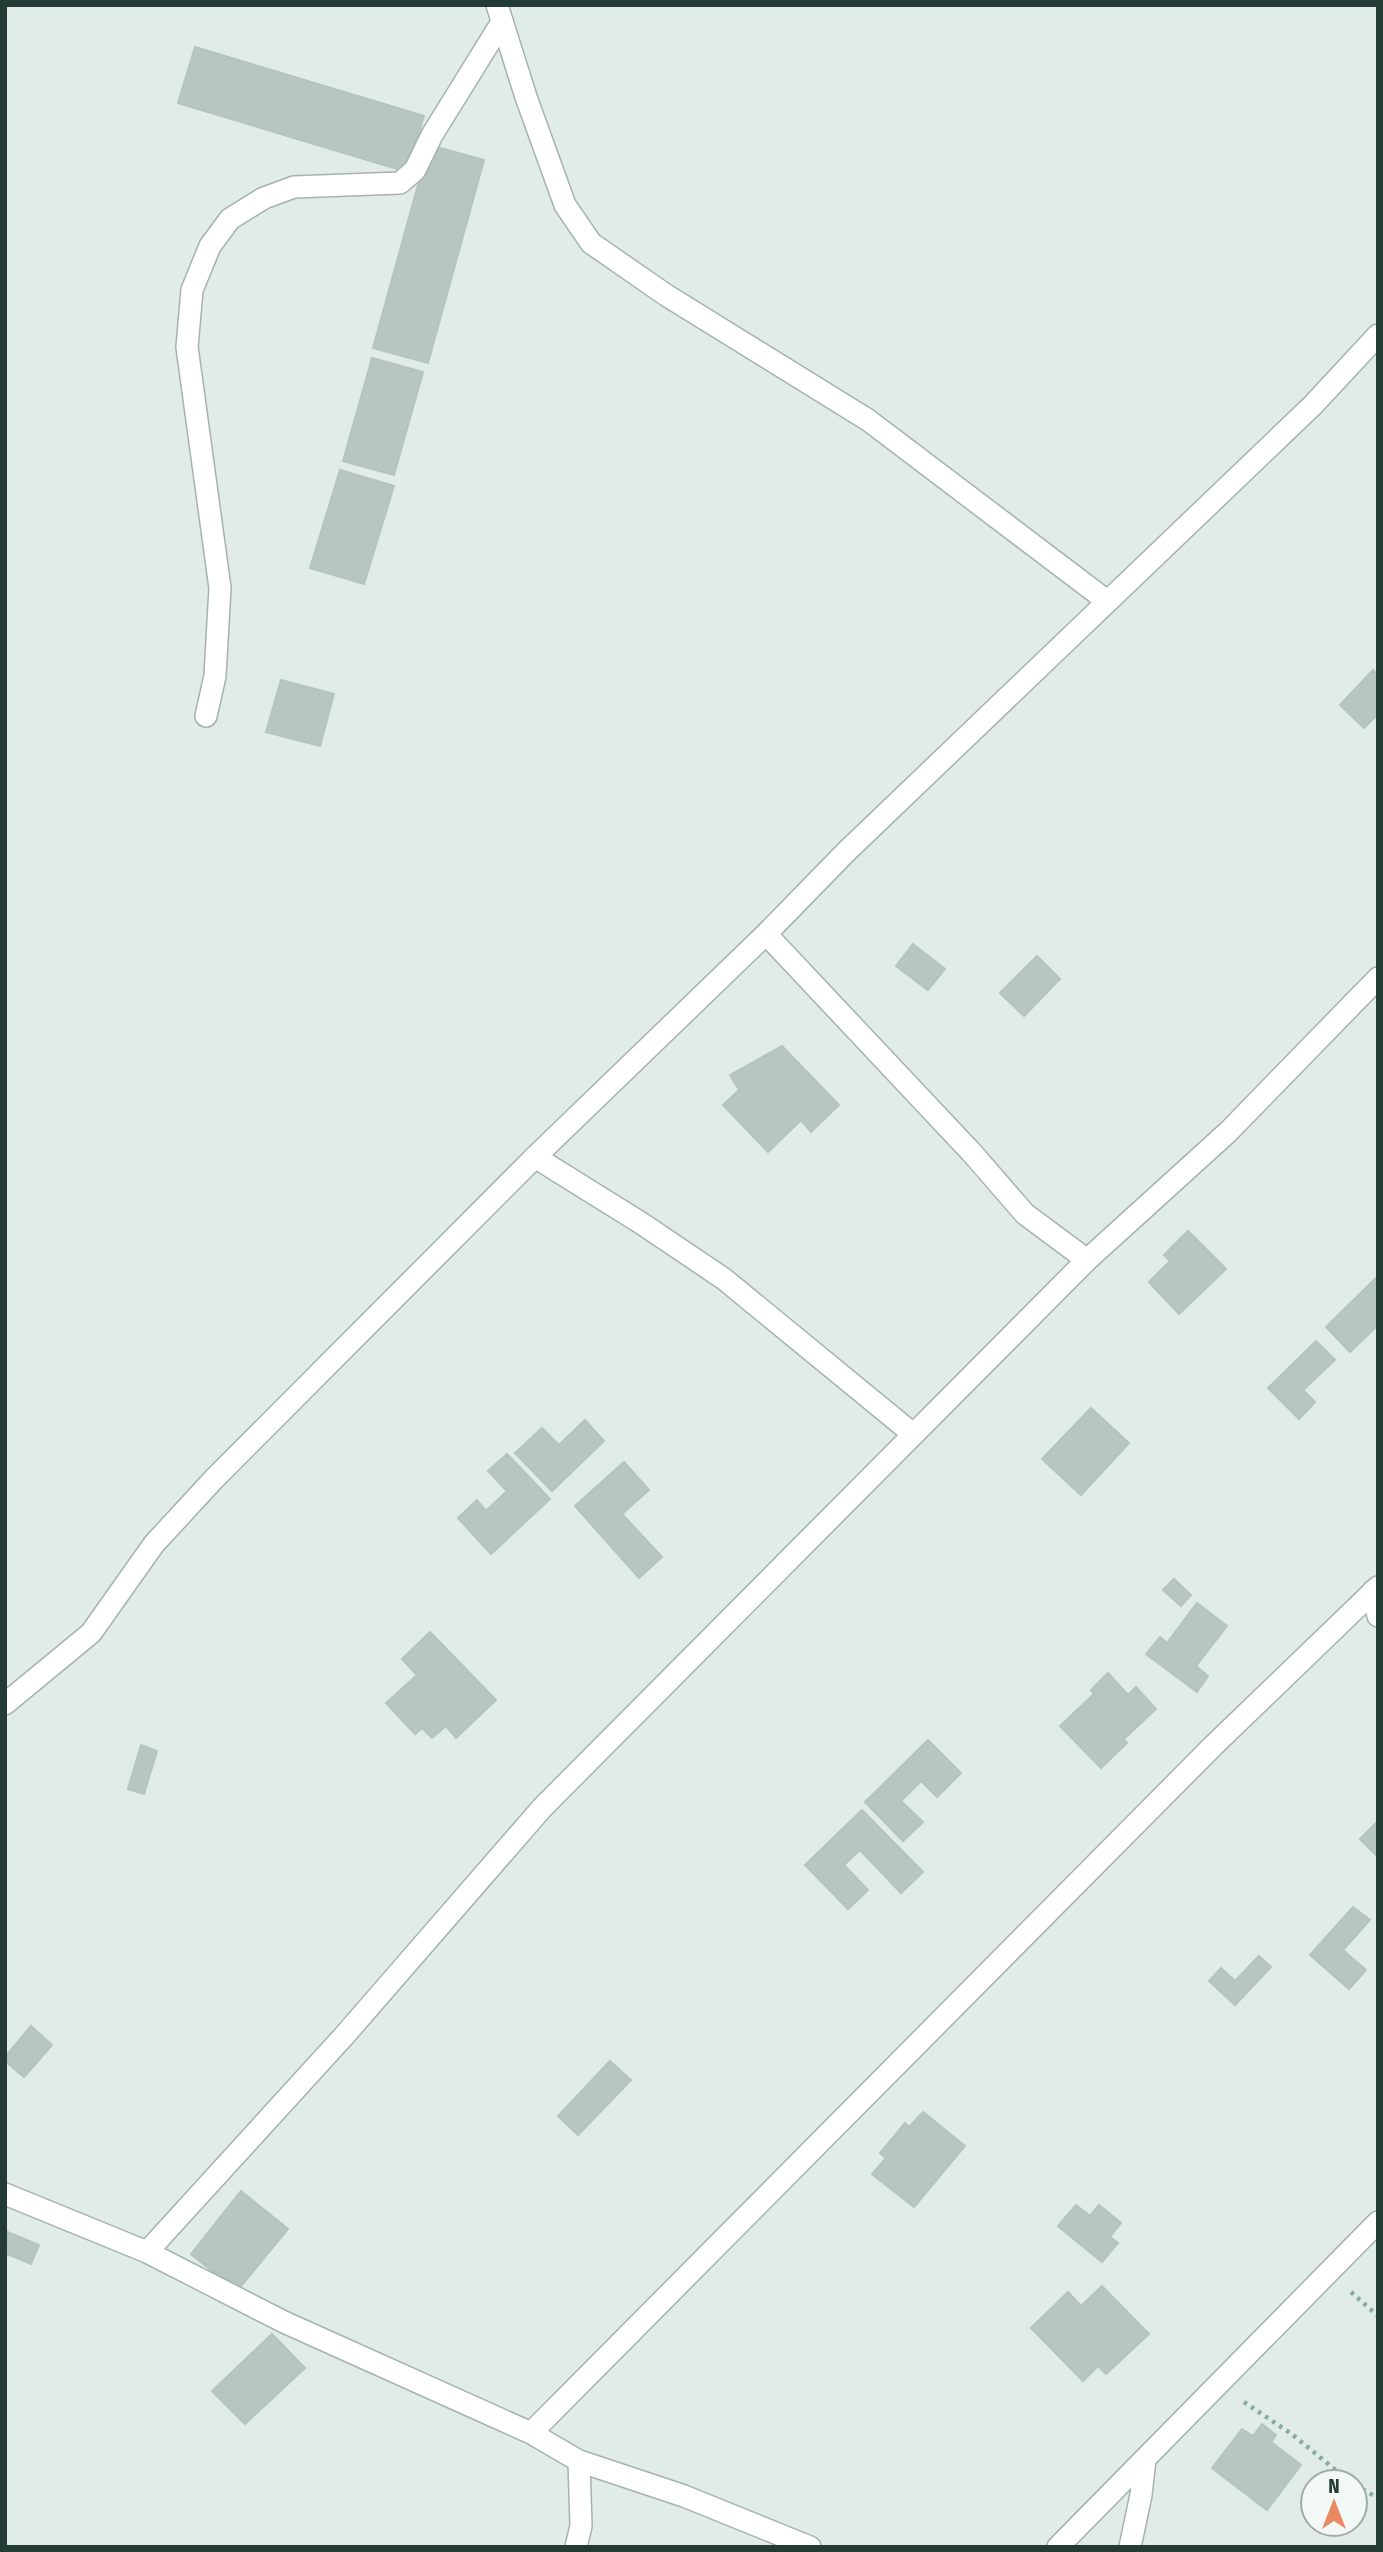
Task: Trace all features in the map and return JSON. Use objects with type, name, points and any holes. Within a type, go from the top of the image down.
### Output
[{"type":"street","points":[[500,14],[565,205],[591,243],[666,295],[868,420],[1107,601]]},
{"type":"street","points":[[206,716],[215,676],[220,588],[187,347],[192,290],[210,246],[230,219],[264,198],[294,187],[400,183],[415,170],[500,14]]},
{"type":"street","points":[[5,1704],[91,1633],[155,1544],[214,1479],[535,1157],[848,851],[1313,405],[1378,335]]},
{"type":"street","points":[[766,934],[1025,1213],[1087,1260]]},
{"type":"street","points":[[147,2252],[344,2036],[542,1808],[1087,1260],[1228,1132],[1378,978]]},
{"type":"street","points":[[535,1157],[724,1279],[913,1434]]},
{"type":"street","points":[[531,2432],[1214,1745],[1375,1589]]},
{"type":"street","points":[[1375,1589],[1378,1616]]},
{"type":"street","points":[[5,2193],[147,2252],[284,2322],[531,2432],[579,2461],[684,2496],[810,2547]]},
{"type":"street","points":[[1058,2547],[1378,2222]]},
{"type":"street","points":[[1130,2547],[1141,2495],[1145,2459]]},
{"type":"street","points":[[576,2547],[581,2526],[579,2461]]},
{"type":"path","points":[[1218,2383],[1293,2435],[1333,2468]]},
{"type":"building","points":[[195,47],[424,116],[407,172],[178,103]]},
{"type":"building","points":[[429,145],[484,160],[428,363],[373,348]]},
{"type":"building","points":[[372,358],[423,372],[394,475],[343,461]]},
{"type":"building","points":[[340,470],[394,486],[364,584],[310,568]]},
{"type":"building","points":[[1373,670],[1378,675],[1378,714],[1364,728],[1340,705]]},
{"type":"building","points":[[281,680],[334,694],[320,746],[266,732]]},
{"type":"building","points":[[913,944],[945,969],[928,990],[896,966]]},
{"type":"building","points":[[1037,956],[1060,979],[1024,1016],[1000,993]]},
{"type":"building","points":[[782,1046],[839,1105],[811,1132],[801,1120],[768,1152],[723,1105],[739,1090],[730,1075]]},
{"type":"building","points":[[1188,1231],[1226,1269],[1179,1314],[1149,1282],[1170,1261],[1164,1255]]},
{"type":"building","points":[[1378,1276],[1378,1325],[1350,1352],[1326,1327]]},
{"type":"building","points":[[1316,1341],[1335,1360],[1303,1390],[1315,1402],[1299,1419],[1268,1388]]},
{"type":"building","points":[[1091,1408],[1129,1443],[1081,1495],[1042,1459]]},
{"type":"building","points":[[585,1420],[604,1441],[552,1491],[515,1453],[542,1428],[559,1445]]},
{"type":"building","points":[[507,1454],[550,1499],[491,1554],[458,1518],[477,1500],[486,1511],[507,1491],[488,1471]]},
{"type":"building","points":[[624,1462],[649,1490],[622,1514],[662,1557],[639,1578],[575,1506]]},
{"type":"building","points":[[1174,1579],[1191,1595],[1181,1606],[1163,1590]]},
{"type":"building","points":[[1197,1603],[1227,1626],[1196,1666],[1208,1676],[1197,1692],[1146,1654],[1160,1637],[1167,1643]]},
{"type":"building","points":[[430,1632],[496,1700],[456,1738],[446,1726],[432,1738],[422,1728],[415,1734],[386,1703],[417,1675],[402,1659]]},
{"type":"building","points":[[1108,1673],[1128,1695],[1136,1687],[1156,1709],[1124,1739],[1127,1743],[1101,1768],[1060,1726],[1094,1694],[1091,1690]]},
{"type":"building","points":[[928,1740],[961,1773],[937,1797],[921,1781],[901,1801],[923,1822],[903,1841],[865,1802]]},
{"type":"building","points":[[141,1745],[157,1751],[144,1794],[128,1789]]},
{"type":"building","points":[[862,1810],[923,1872],[901,1893],[860,1850],[844,1865],[868,1890],[848,1909],[805,1865]]},
{"type":"building","points":[[1378,1821],[1378,1857],[1360,1839]]},
{"type":"building","points":[[1353,1907],[1370,1920],[1343,1950],[1366,1970],[1349,1989],[1310,1955]]},
{"type":"building","points":[[1259,1956],[1271,1967],[1235,2005],[1209,1981],[1221,1968],[1235,1981]]},
{"type":"building","points":[[31,2026],[52,2045],[24,2077],[5,2061],[5,2057]]},
{"type":"building","points":[[610,2061],[631,2080],[578,2135],[558,2116]]},
{"type":"building","points":[[923,2112],[965,2146],[914,2207],[872,2174],[886,2158],[880,2153],[905,2123],[909,2127]]},
{"type":"building","points":[[241,2191],[288,2229],[237,2291],[191,2254]]},
{"type":"building","points":[[1076,2205],[1090,2216],[1099,2205],[1121,2223],[1110,2237],[1118,2243],[1102,2262],[1058,2226]]},
{"type":"building","points":[[5,2231],[39,2245],[31,2264],[5,2253]]},
{"type":"building","points":[[1102,2286],[1149,2334],[1106,2374],[1098,2366],[1083,2381],[1031,2328],[1068,2292],[1081,2306]]},
{"type":"building","points":[[272,2334],[305,2368],[245,2424],[212,2391]]},
{"type":"building","points":[[1262,2424],[1276,2435],[1271,2442],[1301,2465],[1267,2510],[1212,2468],[1242,2429],[1253,2436]]}]
